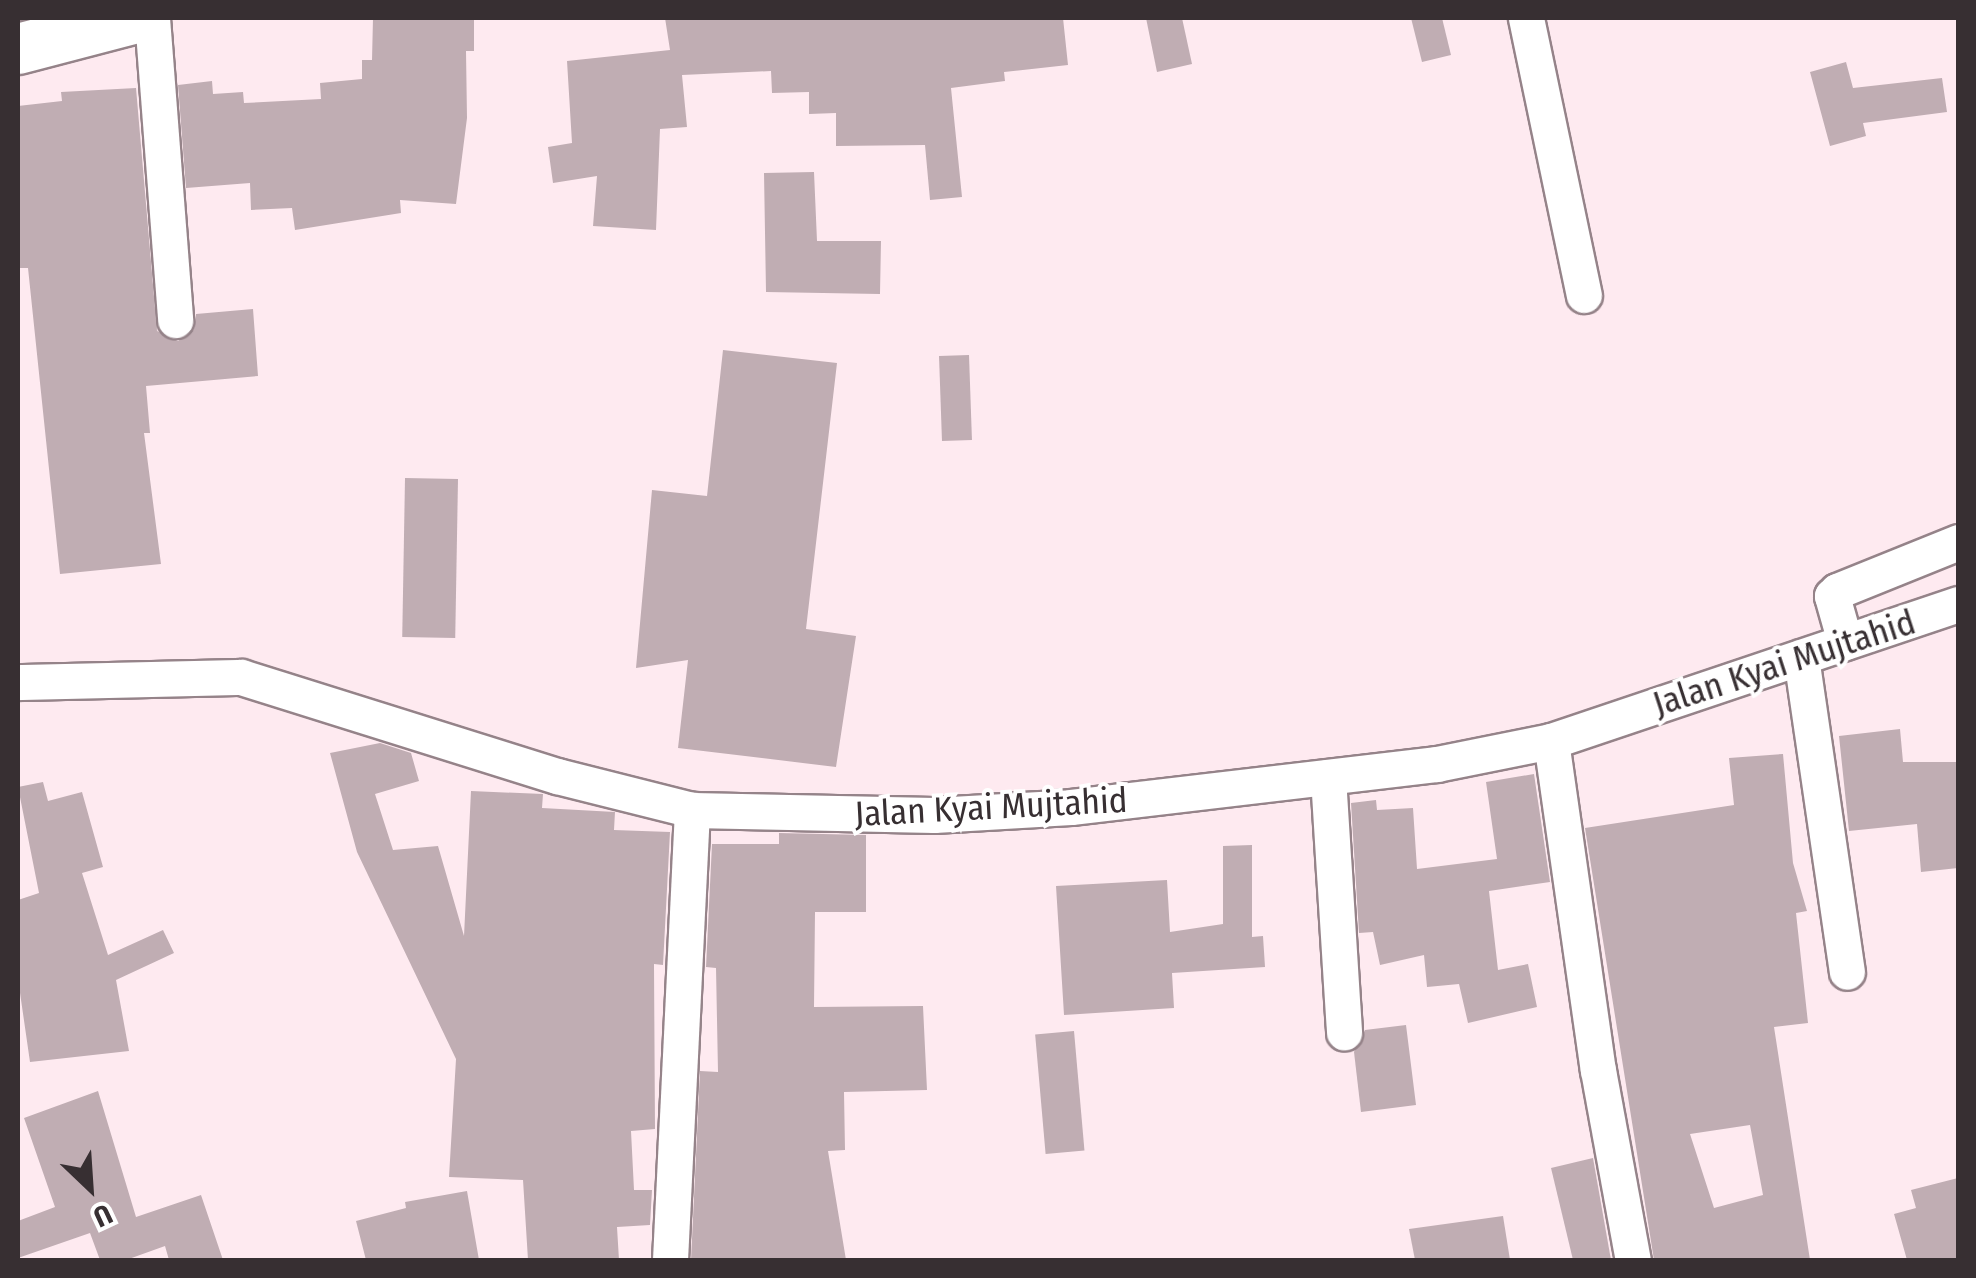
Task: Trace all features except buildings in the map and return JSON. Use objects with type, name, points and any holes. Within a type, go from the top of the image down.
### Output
[{"type":"street","points":[[18,48],[83,24],[136,18]]},
{"type":"street","points":[[152,18],[175,320]]},
{"type":"street","points":[[1526,18],[1584,295]]},
{"type":"street","points":[[1840,627],[1832,596],[1851,582],[1958,542]]},
{"type":"street","name":"Jalan Kyai Mujtahid","points":[[18,682],[241,676],[557,776],[692,810],[797,815],[1032,810],[1328,776],[1551,741],[1801,657],[1840,627],[1958,604]]},
{"type":"street","points":[[1801,657],[1848,972]]},
{"type":"street","points":[[1551,741],[1598,1070],[1633,1260]]},
{"type":"street","points":[[1328,776],[1344,1033]]},
{"type":"street","points":[[670,1260],[692,810]]}]
